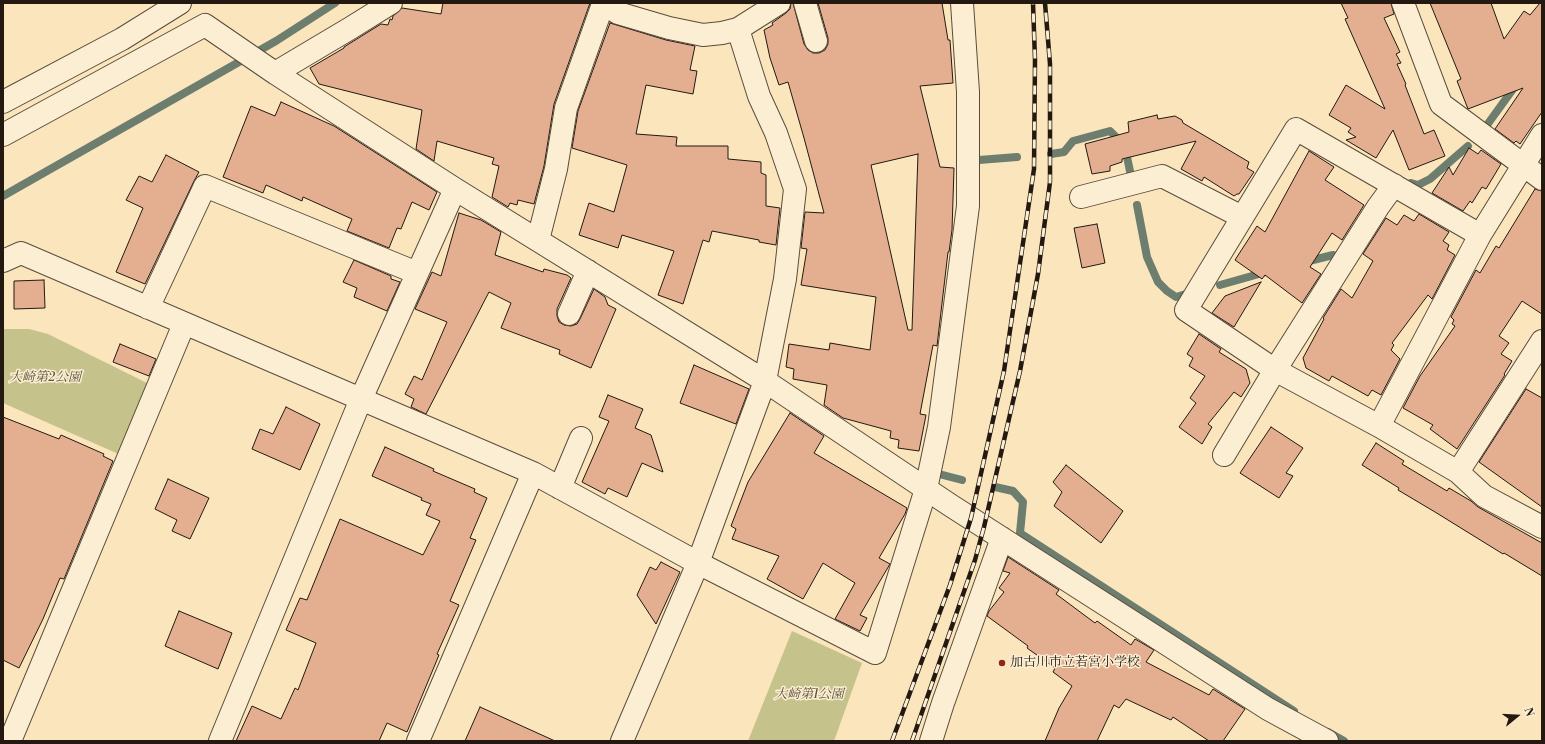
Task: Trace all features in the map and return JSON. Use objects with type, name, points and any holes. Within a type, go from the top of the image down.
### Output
[{"type":"street","points":[[3,102],[122,39],[180,3]]},
{"type":"street","points":[[275,73],[391,3]]},
{"type":"street","points":[[538,240],[556,169],[566,108],[603,3],[618,13],[669,28],[703,35],[722,33],[738,28],[779,3]]},
{"type":"street","points":[[805,3],[816,41]]},
{"type":"street","points":[[3,261],[21,254],[533,473],[698,563],[875,653],[926,489],[939,427],[968,206],[968,92],[962,3]]},
{"type":"street","points":[[1403,3],[1441,104],[1542,179]]},
{"type":"street","points":[[3,135],[205,25],[275,73],[454,189],[764,381],[926,489],[1268,709],[1327,741]]},
{"type":"street","points":[[622,741],[698,563],[764,381],[785,279],[794,189],[776,133],[759,96],[738,28]]},
{"type":"street","points":[[1480,235],[1296,129],[1186,310],[1275,370],[1379,426],[1458,472],[1484,496],[1542,527]]},
{"type":"street","points":[[1379,426],[1480,235],[1542,135]]},
{"type":"street","points":[[1081,196],[1162,176],[1242,217]]},
{"type":"street","points":[[1224,455],[1275,370],[1378,207],[1394,185]]},
{"type":"street","points":[[148,308],[205,186],[417,273]]},
{"type":"street","points":[[220,741],[361,399],[454,189]]},
{"type":"street","points":[[569,314],[588,271]]},
{"type":"street","points":[[10,741],[184,324]]},
{"type":"street","points":[[1458,472],[1542,341]]},
{"type":"street","points":[[560,488],[581,438]]},
{"type":"street","points":[[418,741],[533,473]]},
{"type":"street","points":[[931,741],[943,703],[1002,538]]},
{"type":"green space","name":"大崎第2公園","points":[[3,329],[29,329],[48,334],[153,386],[123,456],[3,403]]},
{"type":"green space","name":"大崎第1公園","points":[[792,631],[862,663],[834,741],[748,741]]},
{"type":"building","points":[[443,3],[590,3],[554,104],[544,166],[534,204],[518,200],[517,205],[510,203],[508,207],[492,197],[499,166],[492,164],[494,158],[437,141],[434,161],[416,149],[422,110],[319,84],[310,68],[381,24],[388,25],[390,19],[392,20],[393,16],[402,8],[441,14]]},
{"type":"building","points":[[791,3],[793,3],[804,44],[808,50],[813,53],[819,53],[825,50],[828,44],[828,38],[818,3],[942,3],[948,40],[950,40],[953,83],[920,86],[940,167],[954,168],[952,230],[937,346],[933,345],[920,414],[926,415],[919,451],[898,448],[899,440],[890,438],[891,431],[843,418],[824,405],[827,385],[793,379],[794,369],[786,367],[789,344],[829,350],[830,343],[870,350],[876,297],[801,285],[807,249],[801,248],[805,212],[824,213],[788,82],[779,85],[770,58],[764,30],[773,25],[772,23],[790,9]],"holes":[[[918,154],[912,330],[908,330],[871,165]]]},
{"type":"building","points":[[1341,3],[1391,3],[1394,14],[1384,18],[1400,52],[1396,54],[1401,63],[1397,64],[1424,134],[1434,130],[1445,156],[1409,170],[1393,130],[1376,158],[1346,140],[1356,137],[1348,132],[1351,128],[1329,115],[1346,85],[1385,109],[1345,19],[1348,18]]},
{"type":"building","points":[[1430,3],[1491,3],[1504,39],[1524,11],[1530,15],[1540,3],[1542,3],[1542,112],[1520,144],[1516,141],[1514,143],[1495,129],[1523,88],[1468,109],[1457,81],[1461,79]]},
{"type":"building","points":[[610,23],[666,40],[695,46],[690,70],[697,71],[693,94],[646,85],[636,134],[677,137],[676,146],[728,146],[728,159],[761,162],[761,173],[766,175],[766,206],[780,208],[776,245],[759,242],[759,240],[712,231],[709,242],[703,240],[683,304],[658,295],[674,251],[622,235],[618,248],[579,235],[589,203],[614,212],[627,165],[572,148],[578,111]]},
{"type":"building","points":[[281,102],[334,126],[437,192],[429,210],[412,202],[401,229],[397,228],[389,248],[347,231],[352,219],[303,197],[302,201],[266,185],[263,193],[223,177],[251,106],[275,116]]},
{"type":"building","points":[[1157,115],[1158,119],[1175,116],[1182,120],[1183,123],[1249,162],[1247,168],[1254,172],[1239,194],[1234,196],[1204,177],[1202,181],[1181,169],[1196,141],[1122,159],[1122,162],[1110,166],[1110,171],[1092,174],[1085,144],[1129,132],[1128,122]]},
{"type":"building","points":[[1469,148],[1478,154],[1481,150],[1501,164],[1486,189],[1482,187],[1472,203],[1470,201],[1463,211],[1432,193],[1449,167],[1453,175]]},
{"type":"building","points":[[1309,151],[1334,167],[1325,180],[1364,205],[1342,240],[1332,233],[1310,267],[1321,274],[1302,303],[1265,275],[1262,279],[1235,260],[1257,226],[1265,232]]},
{"type":"building","points":[[166,155],[199,172],[145,284],[116,272],[143,208],[126,200],[139,176],[152,182]]},
{"type":"building","points":[[1535,189],[1542,191],[1542,314],[1522,301],[1499,336],[1509,343],[1501,354],[1512,361],[1504,374],[1505,375],[1457,449],[1430,429],[1433,425],[1403,408],[1420,376],[1455,326],[1452,324],[1454,320],[1451,317],[1476,270],[1480,273],[1496,246],[1499,248]]},
{"type":"building","points":[[459,213],[481,220],[501,232],[495,255],[543,272],[544,269],[567,275],[571,278],[557,309],[559,322],[564,325],[571,326],[577,324],[594,289],[605,297],[608,305],[616,309],[591,368],[559,354],[560,350],[501,328],[511,303],[489,292],[426,414],[411,407],[414,399],[405,394],[414,376],[422,380],[447,322],[415,309],[432,272],[441,276]]},
{"type":"building","points":[[1419,214],[1449,232],[1443,241],[1449,245],[1447,250],[1455,255],[1432,299],[1428,295],[1392,343],[1394,345],[1391,350],[1400,359],[1381,395],[1372,390],[1368,396],[1332,376],[1329,381],[1306,368],[1303,358],[1324,319],[1323,318],[1341,289],[1352,298],[1373,261],[1363,254],[1386,218],[1397,225],[1404,215],[1414,221]]},
{"type":"building","points":[[1097,224],[1105,263],[1082,268],[1074,228]]},
{"type":"building","points":[[354,260],[391,276],[391,279],[400,282],[387,311],[354,297],[357,288],[343,282]]},
{"type":"building","points":[[44,280],[45,308],[14,309],[14,281]]},
{"type":"building","points":[[1261,282],[1234,327],[1212,313],[1225,296]]},
{"type":"building","points":[[1199,334],[1221,349],[1219,352],[1246,369],[1250,383],[1241,397],[1234,392],[1208,424],[1212,427],[1202,444],[1179,427],[1196,403],[1190,398],[1205,376],[1189,366],[1193,358],[1187,354]]},
{"type":"building","points":[[120,344],[156,359],[149,376],[113,362]]},
{"type":"building","points":[[694,365],[749,389],[736,424],[680,403]]},
{"type":"building","points":[[1526,389],[1542,398],[1542,507],[1479,462]]},
{"type":"building","points":[[608,395],[643,409],[635,428],[651,435],[663,472],[642,463],[627,497],[608,488],[605,494],[582,482],[609,421],[599,417]]},
{"type":"building","points":[[286,407],[320,424],[300,470],[252,449],[260,429],[273,434]]},
{"type":"building","points":[[790,413],[824,436],[814,453],[907,508],[879,558],[890,564],[860,615],[867,618],[860,631],[835,619],[855,583],[823,563],[803,599],[767,579],[779,556],[732,539],[736,529],[731,526],[748,482]]},
{"type":"building","points":[[3,417],[59,439],[61,435],[104,454],[103,456],[113,461],[64,579],[60,578],[43,619],[19,668],[3,660]]},
{"type":"building","points":[[1271,427],[1303,448],[1286,473],[1293,476],[1279,498],[1240,473]]},
{"type":"building","points":[[1376,443],[1404,461],[1402,464],[1447,491],[1449,488],[1478,507],[1542,543],[1542,576],[1398,490],[1399,488],[1362,465]]},
{"type":"building","points":[[385,447],[434,469],[433,471],[475,489],[474,492],[487,498],[470,538],[476,540],[450,601],[459,605],[437,654],[439,655],[407,732],[387,723],[379,741],[236,741],[252,706],[281,719],[295,688],[298,690],[316,643],[286,630],[300,598],[307,600],[340,519],[423,555],[440,521],[426,515],[431,504],[421,500],[422,498],[372,476]]},
{"type":"building","points":[[1066,465],[1123,511],[1101,543],[1054,506],[1062,492],[1053,482]]},
{"type":"building","points":[[168,479],[209,498],[190,539],[172,531],[177,520],[155,509]]},
{"type":"building","points":[[1008,557],[1059,590],[1056,594],[1095,623],[1097,621],[1131,645],[1135,639],[1154,650],[1146,662],[1209,695],[1213,689],[1245,709],[1223,741],[1209,741],[1173,717],[1171,720],[1126,699],[1119,708],[1114,705],[1097,741],[1045,741],[1059,708],[1072,686],[1053,672],[1055,668],[987,616],[989,611],[1004,592],[999,588],[1010,573],[1003,571]]},
{"type":"building","points":[[661,562],[680,572],[656,624],[637,595],[650,567],[656,570]]},
{"type":"building","points":[[179,611],[232,633],[218,669],[165,646]]},
{"type":"building","points":[[480,707],[555,741],[465,741]]},
{"type":"waterway","points":[[3,196],[276,41],[335,3]]},
{"type":"waterway","points":[[1487,125],[1516,85]]},
{"type":"waterway","points":[[1051,154],[1064,152],[1073,141],[1110,131],[1118,139],[1126,152],[1131,176]]},
{"type":"waterway","points":[[1411,183],[1418,185],[1430,179],[1468,146]]},
{"type":"waterway","points":[[979,160],[1017,157]]},
{"type":"waterway","points":[[1137,205],[1147,257],[1158,282],[1176,297],[1186,294]]},
{"type":"waterway","points":[[1305,262],[1333,255]]},
{"type":"waterway","points":[[1220,285],[1266,272]]},
{"type":"waterway","points":[[939,474],[962,480]]},
{"type":"waterway","points":[[995,487],[1013,491],[1023,502],[1020,533],[1294,711]]},
{"type":"waterway","points":[[1328,732],[1344,741]]},
{"type":"railway","points":[[892,741],[950,585],[971,518],[1004,371],[1034,169],[1035,60],[1033,3]]},
{"type":"railway","points":[[912,741],[975,560],[984,527],[1020,371],[1038,274],[1050,182],[1050,64],[1045,3]]},
{"type":"place","name":"加古川市立若宮小学校","points":[[1002,663]]}]
